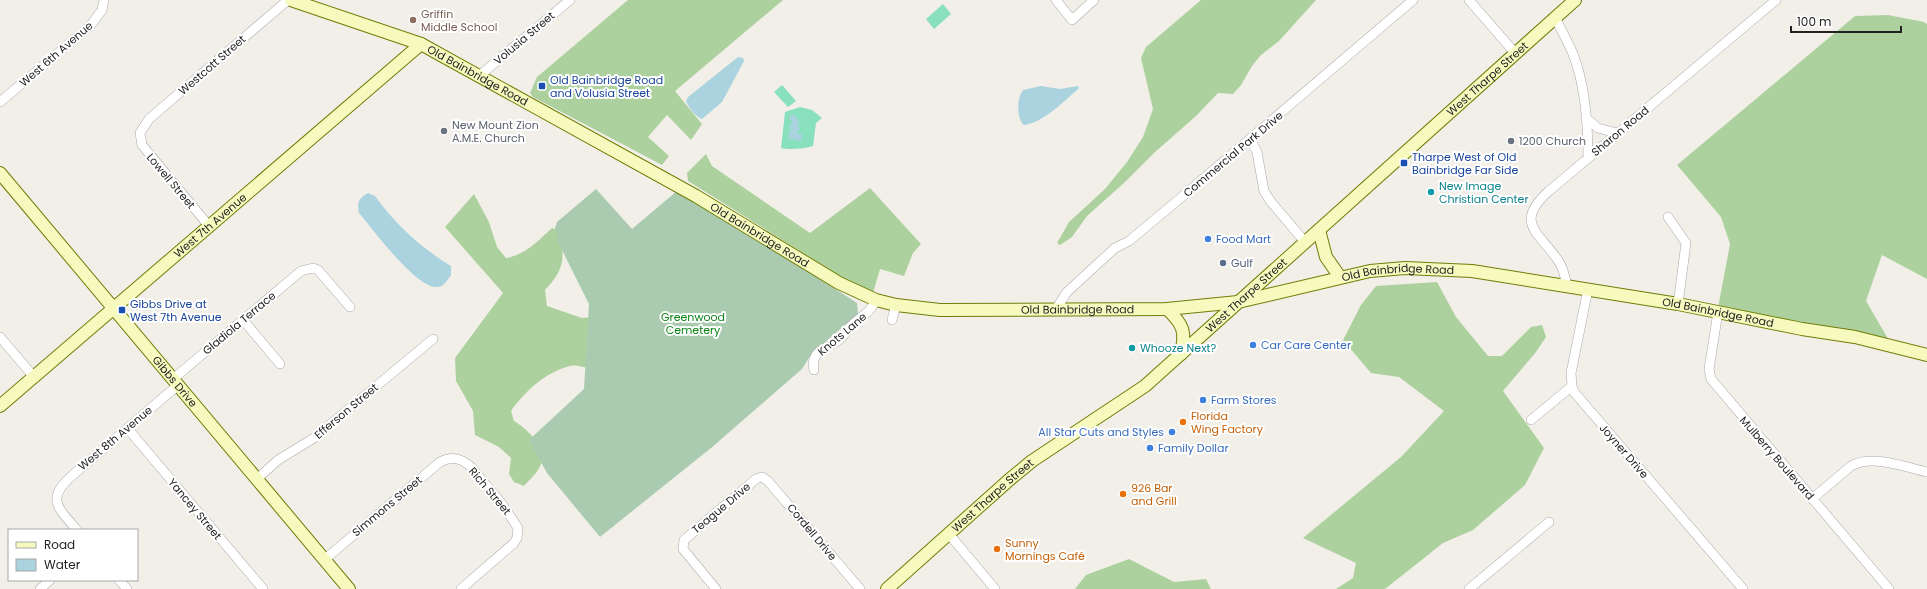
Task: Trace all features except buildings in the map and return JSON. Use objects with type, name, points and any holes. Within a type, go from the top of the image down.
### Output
[{"type":"main road","name":"Old Bainbridge Road","points":[[292,0],[421,44],[696,196],[839,283],[876,300],[896,305],[940,310],[1167,309],[1238,302],[1370,271],[1405,268],[1440,268],[1472,271],[1678,304],[1855,337],[1927,355]]},
{"type":"main road","name":"West Tharpe Street","points":[[887,589],[948,533],[1032,461],[1145,386],[1575,0]]},
{"type":"main road","name":"West 7th Avenue","points":[[0,406],[421,44]]},
{"type":"main road","name":"Gibbs Drive","points":[[2,180],[114,308],[349,589]]},
{"type":"main road","points":[[1319,230],[1326,256],[1340,277]]},
{"type":"main road","points":[[1167,309],[1181,325],[1185,337],[1181,354]]},
{"type":"street","name":"West 6th Avenue","points":[[0,102],[90,26],[102,10],[104,0]]},
{"type":"street","name":"Westcott Street","points":[[140,133],[149,120],[288,0]]},
{"type":"street","name":"Volusia Street","points":[[479,76],[570,0]]},
{"type":"street","points":[[1056,0],[1072,20],[1094,0]]},
{"type":"street","name":"Commercial Park Drive","points":[[1056,309],[1067,292],[1115,248],[1129,241],[1413,0]]},
{"type":"street","points":[[1469,0],[1515,53]]},
{"type":"street","name":"Sharon Road","points":[[1567,286],[1560,263],[1535,232],[1532,211],[1540,199],[1776,0]]},
{"type":"street","points":[[1556,18],[1573,55],[1577,69],[1586,118],[1588,158]]},
{"type":"street","points":[[1586,118],[1598,128],[1617,133]]},
{"type":"street","name":"Lowell Street","points":[[140,133],[142,145],[209,226]]},
{"type":"street","points":[[1250,139],[1257,152],[1264,191],[1271,202],[1305,242]]},
{"type":"street","points":[[1668,217],[1686,243],[1678,304]]},
{"type":"street","name":"Gladiola Terrace","points":[[175,382],[243,320],[301,271],[306,269],[318,270],[350,307]]},
{"type":"street","points":[[1531,420],[1572,386],[1572,373],[1588,289]]},
{"type":"street","name":"Knots Lane","points":[[814,370],[814,358],[821,350],[839,340],[850,327],[867,315],[876,300]]},
{"type":"street","points":[[892,320],[896,305]]},
{"type":"street","name":"Mulberry Boulevard","points":[[1718,312],[1709,369],[1711,379],[1889,589]]},
{"type":"street","points":[[243,320],[280,364]]},
{"type":"street","points":[[0,337],[34,377]]},
{"type":"street","name":"Efferson Street","points":[[257,479],[278,460],[314,438],[433,340]]},
{"type":"street","name":"West 8th Avenue","points":[[76,529],[59,507],[56,494],[64,482],[128,429],[175,382]]},
{"type":"street","name":"Joyner Drive","points":[[1572,386],[1579,398],[1743,589]]},
{"type":"street","name":"Yancey Street","points":[[128,429],[263,589]]},
{"type":"street","name":"Rich Street","points":[[453,458],[466,462],[502,504],[515,521],[518,528],[517,538],[506,551],[461,589]]},
{"type":"street","name":"Simmons Street","points":[[324,560],[440,462],[453,458]]},
{"type":"street","points":[[1812,499],[1857,462],[1870,460],[1927,472]]},
{"type":"street","name":"Teague Drive","points":[[716,589],[686,554],[682,543],[688,535],[756,479],[762,477]]},
{"type":"street","name":"Cordell Drive","points":[[762,477],[768,481],[860,589]]},
{"type":"street","points":[[1469,589],[1549,522]]},
{"type":"street","points":[[948,533],[995,589]]},
{"type":"street","points":[[40,589],[49,581]]},
{"type":"street","points":[[120,581],[127,589]]},
{"type":"green space","points":[[628,0],[783,0],[675,91],[702,124],[691,140],[667,115],[648,137],[669,156],[662,165],[533,97],[530,93],[537,77]]},
{"type":"green space","points":[[1201,0],[1316,0],[1279,41],[1261,55],[1252,66],[1241,85],[1233,94],[1218,93],[1196,116],[1087,216],[1072,237],[1060,245],[1057,243],[1069,222],[1105,189],[1127,162],[1143,137],[1153,109],[1141,58],[1146,47]]},
{"type":"green space","points":[[943,4],[951,14],[934,29],[926,19]]},
{"type":"green space","points":[[1888,15],[1924,22],[1927,24],[1927,279],[1882,255],[1866,301],[1890,342],[1718,308],[1730,244],[1721,217],[1677,165],[1855,16]]},
{"type":"green space","points":[[782,85],[796,101],[788,107],[774,92]]},
{"type":"green space","points":[[800,107],[812,110],[822,118],[816,123],[813,146],[797,149],[781,148],[785,112]]},
{"type":"green space","points":[[706,154],[712,166],[810,233],[870,188],[921,244],[913,253],[904,276],[880,269],[873,293],[843,278],[688,181],[687,173]]},
{"type":"green space","name":"Greenwood Cemetery","points":[[596,189],[632,229],[677,191],[725,218],[857,303],[858,314],[812,353],[802,369],[711,448],[600,537],[547,473],[529,440],[584,389],[589,304],[559,244],[555,228],[557,222]]},
{"type":"green space","points":[[474,194],[489,222],[497,247],[506,258],[525,251],[552,228],[557,230],[563,255],[560,269],[545,290],[547,306],[582,318],[593,317],[592,369],[572,366],[553,373],[529,390],[511,411],[514,421],[529,432],[537,443],[542,454],[540,467],[524,486],[514,482],[509,474],[511,458],[499,447],[475,435],[473,411],[456,381],[455,358],[503,293],[445,227]]},
{"type":"green space","points":[[1437,282],[1456,317],[1488,356],[1502,356],[1531,327],[1542,325],[1546,337],[1536,352],[1503,391],[1544,448],[1525,485],[1473,530],[1443,543],[1385,589],[1336,589],[1353,578],[1356,563],[1303,538],[1401,457],[1444,411],[1399,377],[1371,373],[1343,340],[1361,305],[1376,286]]},
{"type":"green space","points":[[1129,559],[1174,582],[1206,579],[1211,589],[1075,589],[1086,575]]},
{"type":"water","points":[[738,57],[743,58],[744,61],[722,102],[702,119],[700,118],[687,104],[686,101],[688,97]]},
{"type":"water","points":[[1041,86],[1060,89],[1078,86],[1079,88],[1045,116],[1031,124],[1024,125],[1021,122],[1018,108],[1021,94],[1023,90]]},
{"type":"water","points":[[793,114],[799,121],[798,125],[800,128],[797,133],[802,134],[801,141],[790,140],[788,136],[791,130],[789,126],[793,123],[789,118]]},
{"type":"water","points":[[368,193],[375,196],[409,235],[451,266],[451,275],[444,284],[440,287],[429,285],[407,269],[359,213],[359,201]]},
{"type":"place","name":"Griffin Middle School","points":[[413,20]]},
{"type":"place","name":"Old Bainbridge Road and Volusia Street","points":[[542,86]]},
{"type":"place","name":"New Mount Zion A.M.E. Church","points":[[444,131]]},
{"type":"place","name":"1200 Church","points":[[1511,141]]},
{"type":"place","name":"Tharpe West of Old Bainbridge Far Side","points":[[1404,163]]},
{"type":"place","name":"New Image Christian Center","points":[[1431,192]]},
{"type":"place","name":"Food Mart","points":[[1208,239]]},
{"type":"place","name":"Gulf","points":[[1223,263]]},
{"type":"place","name":"Gibbs Drive at West 7th Avenue","points":[[122,310]]},
{"type":"place","name":"Car Care Center","points":[[1253,345]]},
{"type":"place","name":"Whooze Next?","points":[[1132,348]]},
{"type":"place","name":"Farm Stores","points":[[1203,400]]},
{"type":"place","name":"Florida Wing Factory","points":[[1183,422]]},
{"type":"place","name":"All Star Cuts and Styles","points":[[1172,432]]},
{"type":"place","name":"Family Dollar","points":[[1150,448]]},
{"type":"place","name":"926 Bar and Grill","points":[[1123,494]]},
{"type":"place","name":"Sunny Mornings Café","points":[[997,549]]}]
